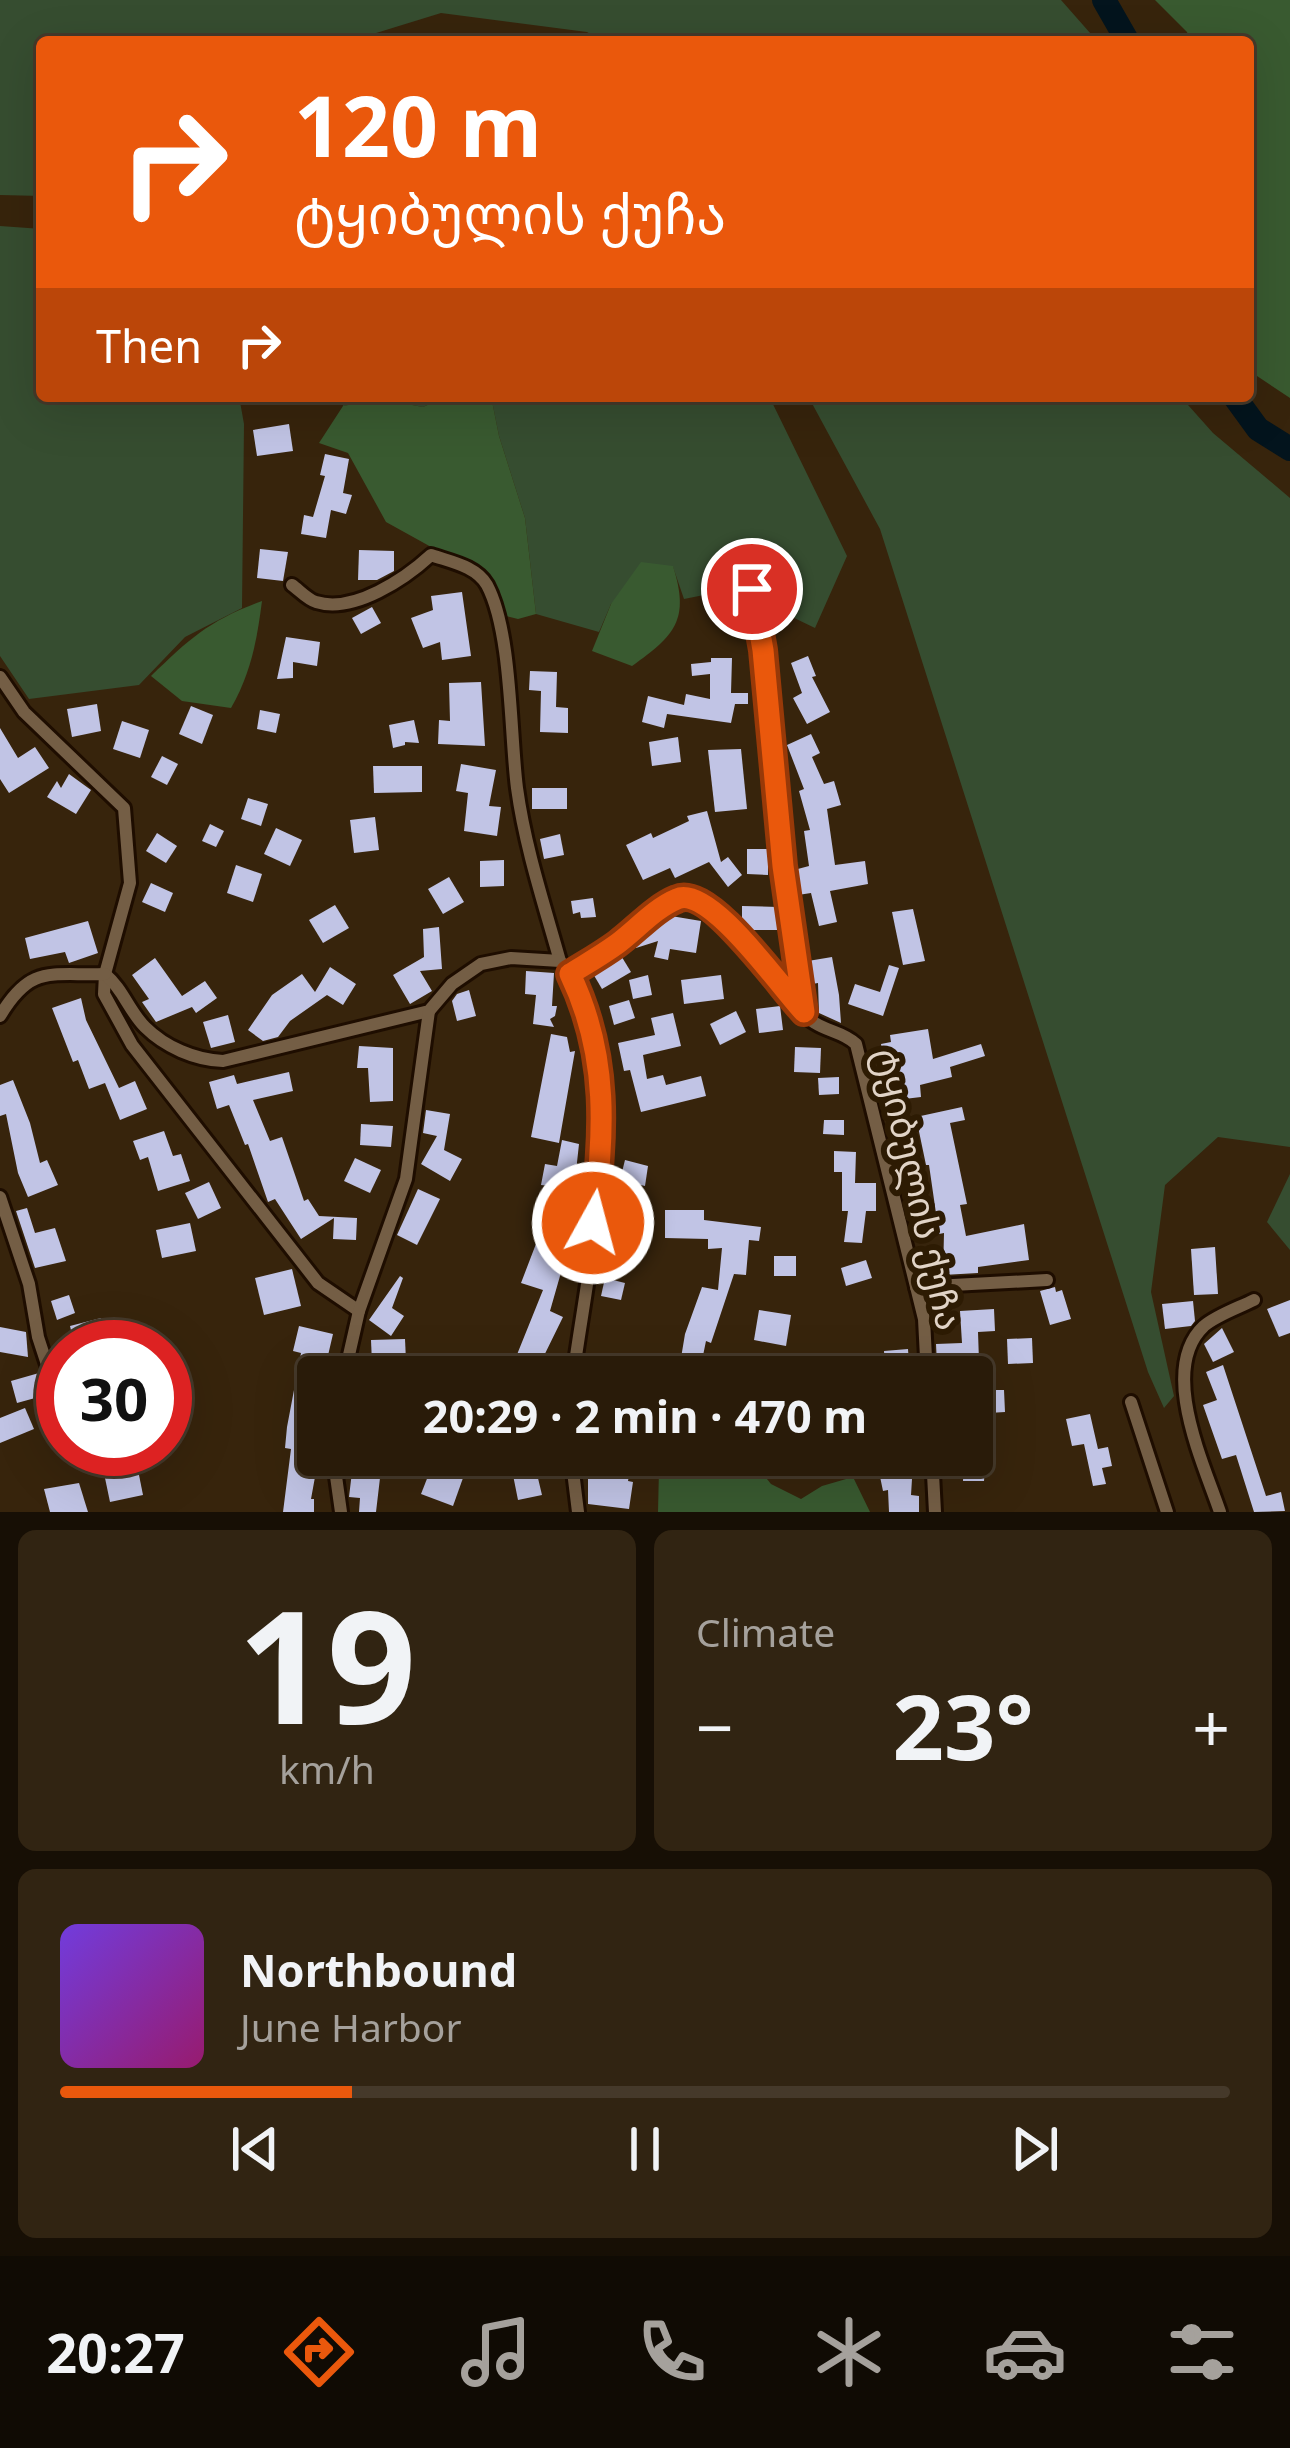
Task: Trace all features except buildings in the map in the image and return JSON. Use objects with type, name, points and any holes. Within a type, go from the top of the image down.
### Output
[{"type":"street","points":[[292,585],[315,602],[338,603],[386,590],[431,555],[476,571],[489,588],[506,658],[521,811],[560,961],[570,974],[596,1042],[604,1138],[576,1356]]},
{"type":"street","points":[[752,589],[804,1012]]},
{"type":"street","points":[[0,677],[24,712],[124,808],[130,883],[104,994],[132,1045],[318,1283],[359,1311]]},
{"type":"street","name":"ტყიბულის ქუჩა","points":[[570,974],[675,899],[690,895],[736,933],[814,1023],[843,1033],[862,1057],[924,1319],[926,1356]]},
{"type":"street","points":[[349,1356],[359,1311],[406,1179],[428,1011],[452,984],[481,964],[511,958],[560,961]]},
{"type":"street","points":[[0,1016],[17,987],[34,977],[105,974],[146,1027],[199,1060],[223,1061],[428,1011]]},
{"type":"street","points":[[0,1197],[29,1284],[36,1325]]},
{"type":"street","points":[[916,1287],[1047,1280]]},
{"type":"street","points":[[1220,1512],[1184,1400],[1187,1362],[1192,1342],[1205,1325],[1254,1300]]},
{"type":"street","points":[[1131,1402],[1167,1512]]},
{"type":"street","points":[[336,1476],[341,1512]]},
{"type":"street","points":[[574,1476],[578,1512]]},
{"type":"street","points":[[933,1476],[935,1512]]},
{"type":"green space","points":[[0,0],[1061,0],[1093,36],[593,36],[441,13],[366,36],[36,36],[36,196],[0,195]]},
{"type":"green space","points":[[1155,0],[1290,0],[1290,398],[1254,374],[1254,36],[1188,36]]},
{"type":"green space","points":[[0,226],[36,229],[36,402],[240,402],[244,424],[242,608],[185,637],[139,685],[29,699],[0,656]]},
{"type":"green space","points":[[396,402],[434,402],[423,407]]},
{"type":"green space","points":[[396,402],[423,407],[434,402],[492,402],[525,518],[536,614],[518,619],[506,616],[481,568],[386,522],[348,453],[319,443],[343,406]]},
{"type":"green space","points":[[492,402],[772,402],[847,556],[815,628],[734,589],[684,599],[673,567],[611,604],[599,632],[536,614],[525,518]]},
{"type":"green space","points":[[811,402],[1185,402],[1213,433],[1290,498],[1290,1147],[1218,1137],[1165,1185],[1151,1292],[1174,1396],[1164,1408],[1148,1372],[880,529]]},
{"type":"green space","points":[[641,562],[673,566],[679,613],[668,635],[632,666],[592,651],[611,604]]},
{"type":"green space","points":[[262,601],[252,656],[231,708],[182,701],[151,676],[202,631]]},
{"type":"green space","points":[[1290,1174],[1290,1250],[1267,1222]]},
{"type":"green space","points":[[659,1476],[765,1476],[801,1499],[822,1486],[853,1477],[870,1512],[658,1512]]},
{"type":"waterway","points":[[1104,0],[1125,36]]},
{"type":"waterway","points":[[1238,402],[1258,429],[1290,449]]},
{"type":"route","points":[[593,1223],[604,1138],[596,1042],[570,974],[675,899],[690,895],[736,933],[804,1012],[752,589]]}]
